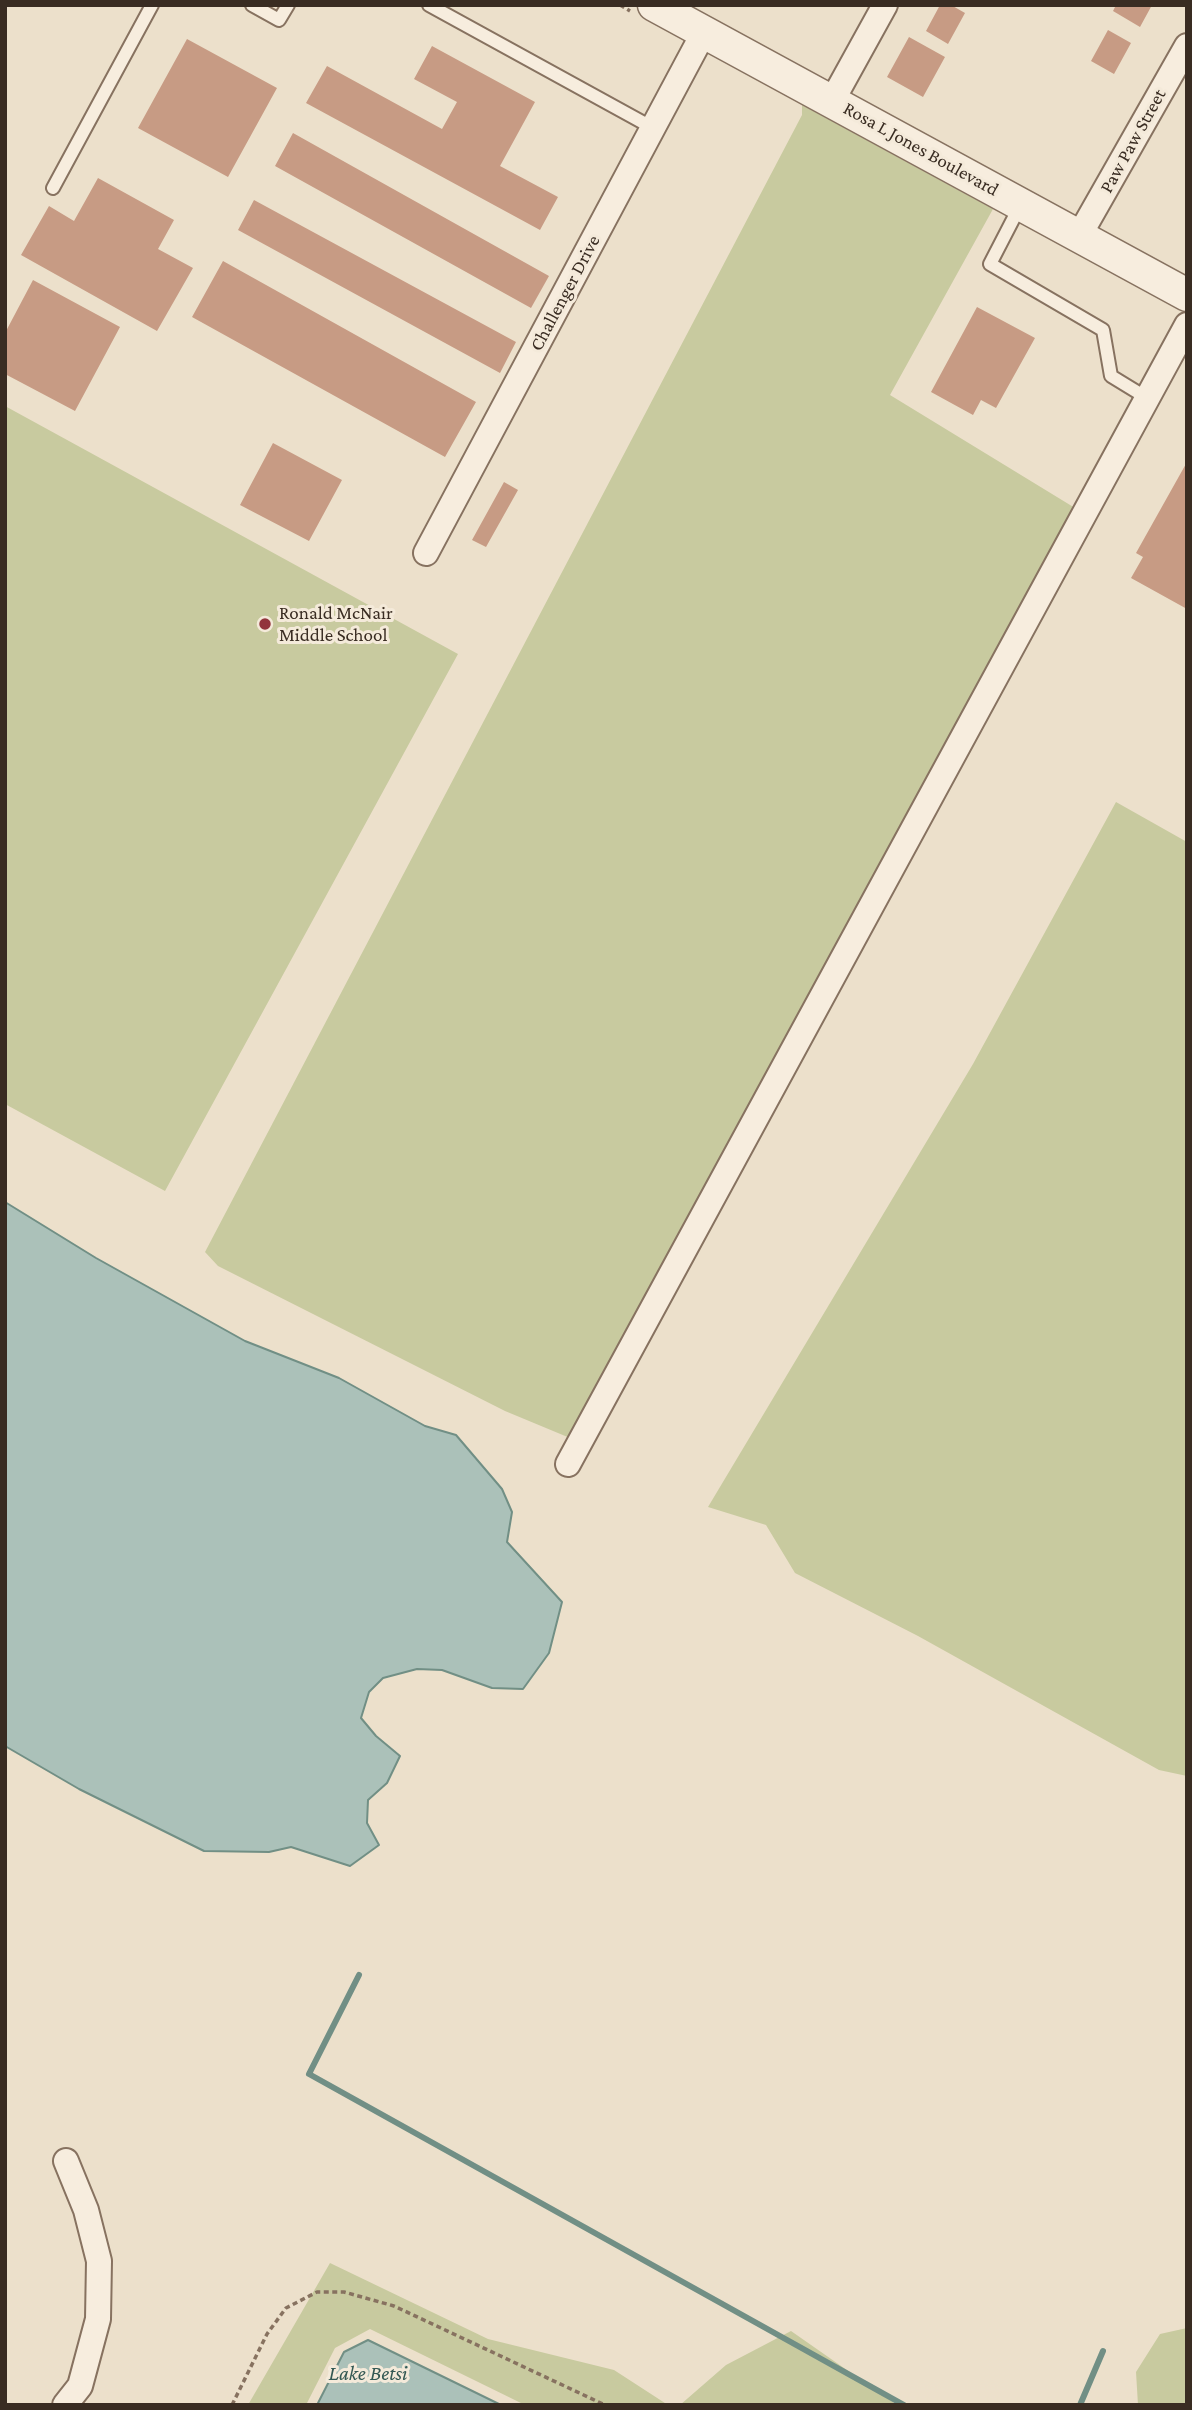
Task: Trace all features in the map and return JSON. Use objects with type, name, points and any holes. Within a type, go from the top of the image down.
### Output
[{"type":"street","name":"Rosa L Jones Boulevard","points":[[654,5],[1187,295]]},
{"type":"street","points":[[832,101],[885,5]]},
{"type":"street","name":"Challenger Drive","points":[[426,553],[704,32]]},
{"type":"street","name":"Paw Paw Street","points":[[1079,236],[1187,46]]},
{"type":"street","points":[[568,1464],[1187,325]]},
{"type":"street","points":[[65,2405],[80,2386],[98,2319],[99,2261],[86,2210],[66,2161]]},
{"type":"lane","points":[[53,188],[152,5]]},
{"type":"lane","points":[[252,5],[279,20],[288,5]]},
{"type":"lane","points":[[429,5],[653,128]]},
{"type":"lane","points":[[1021,204],[990,264],[1103,330],[1111,376],[1147,398]]},
{"type":"path","points":[[232,2405],[267,2334],[286,2308],[317,2292],[344,2292],[394,2306],[605,2405]]},
{"type":"green space","points":[[802,105],[993,209],[890,395],[1075,508],[570,1438],[505,1411],[218,1266],[205,1252],[802,115]]},
{"type":"green space","points":[[5,406],[458,654],[165,1191],[5,1104]]},
{"type":"green space","points":[[1116,802],[1187,842],[1187,1776],[1159,1770],[918,1636],[795,1573],[766,1525],[708,1507],[973,1064]]},
{"type":"green space","points":[[330,2263],[488,2339],[614,2370],[668,2405],[525,2405],[370,2329],[335,2348],[306,2405],[248,2405]]},
{"type":"green space","points":[[1187,2328],[1187,2405],[1138,2405],[1136,2372],[1160,2334]]},
{"type":"green space","points":[[791,2331],[897,2405],[680,2405],[726,2365]]},
{"type":"water","points":[[5,1202],[96,1258],[245,1341],[339,1378],[425,1426],[456,1435],[502,1489],[512,1512],[507,1542],[562,1602],[549,1653],[523,1689],[492,1688],[442,1670],[417,1669],[383,1678],[369,1692],[361,1718],[376,1736],[400,1756],[387,1783],[368,1800],[367,1823],[379,1845],[350,1866],[291,1847],[269,1852],[204,1851],[79,1789],[5,1746]]},
{"type":"water","name":"Lake Betsi","points":[[368,2340],[501,2405],[317,2405],[344,2352]]},
{"type":"building","points":[[940,5],[951,5],[965,13],[948,44],[926,31]]},
{"type":"building","points":[[1116,5],[1152,5],[1140,27],[1113,11]]},
{"type":"building","points":[[1108,30],[1131,43],[1114,74],[1091,61]]},
{"type":"building","points":[[909,37],[945,57],[923,97],[887,77]]},
{"type":"building","points":[[187,39],[277,88],[228,177],[138,128]]},
{"type":"building","points":[[432,46],[535,102],[500,166],[558,197],[540,230],[306,103],[327,66],[442,129],[457,102],[414,79]]},
{"type":"building","points":[[293,133],[549,276],[531,308],[275,166]]},
{"type":"building","points":[[98,178],[174,220],[158,249],[193,268],[157,331],[21,255],[49,206],[74,221]]},
{"type":"building","points":[[254,200],[516,342],[500,373],[238,230]]},
{"type":"building","points":[[223,261],[476,402],[445,457],[192,317]]},
{"type":"building","points":[[33,280],[120,327],[75,411],[5,374],[5,333]]},
{"type":"building","points":[[977,307],[1035,338],[996,408],[981,400],[973,415],[931,392]]},
{"type":"building","points":[[273,443],[342,480],[309,541],[240,505]]},
{"type":"building","points":[[1187,462],[1187,609],[1131,578],[1143,557],[1136,553]]},
{"type":"building","points":[[504,482],[518,490],[486,547],[472,540]]},
{"type":"waterway","points":[[359,1975],[309,2074],[904,2405]]},
{"type":"waterway","points":[[1080,2405],[1103,2351]]},
{"type":"place","name":"Ronald McNair Middle School","points":[[265,624]]}]
